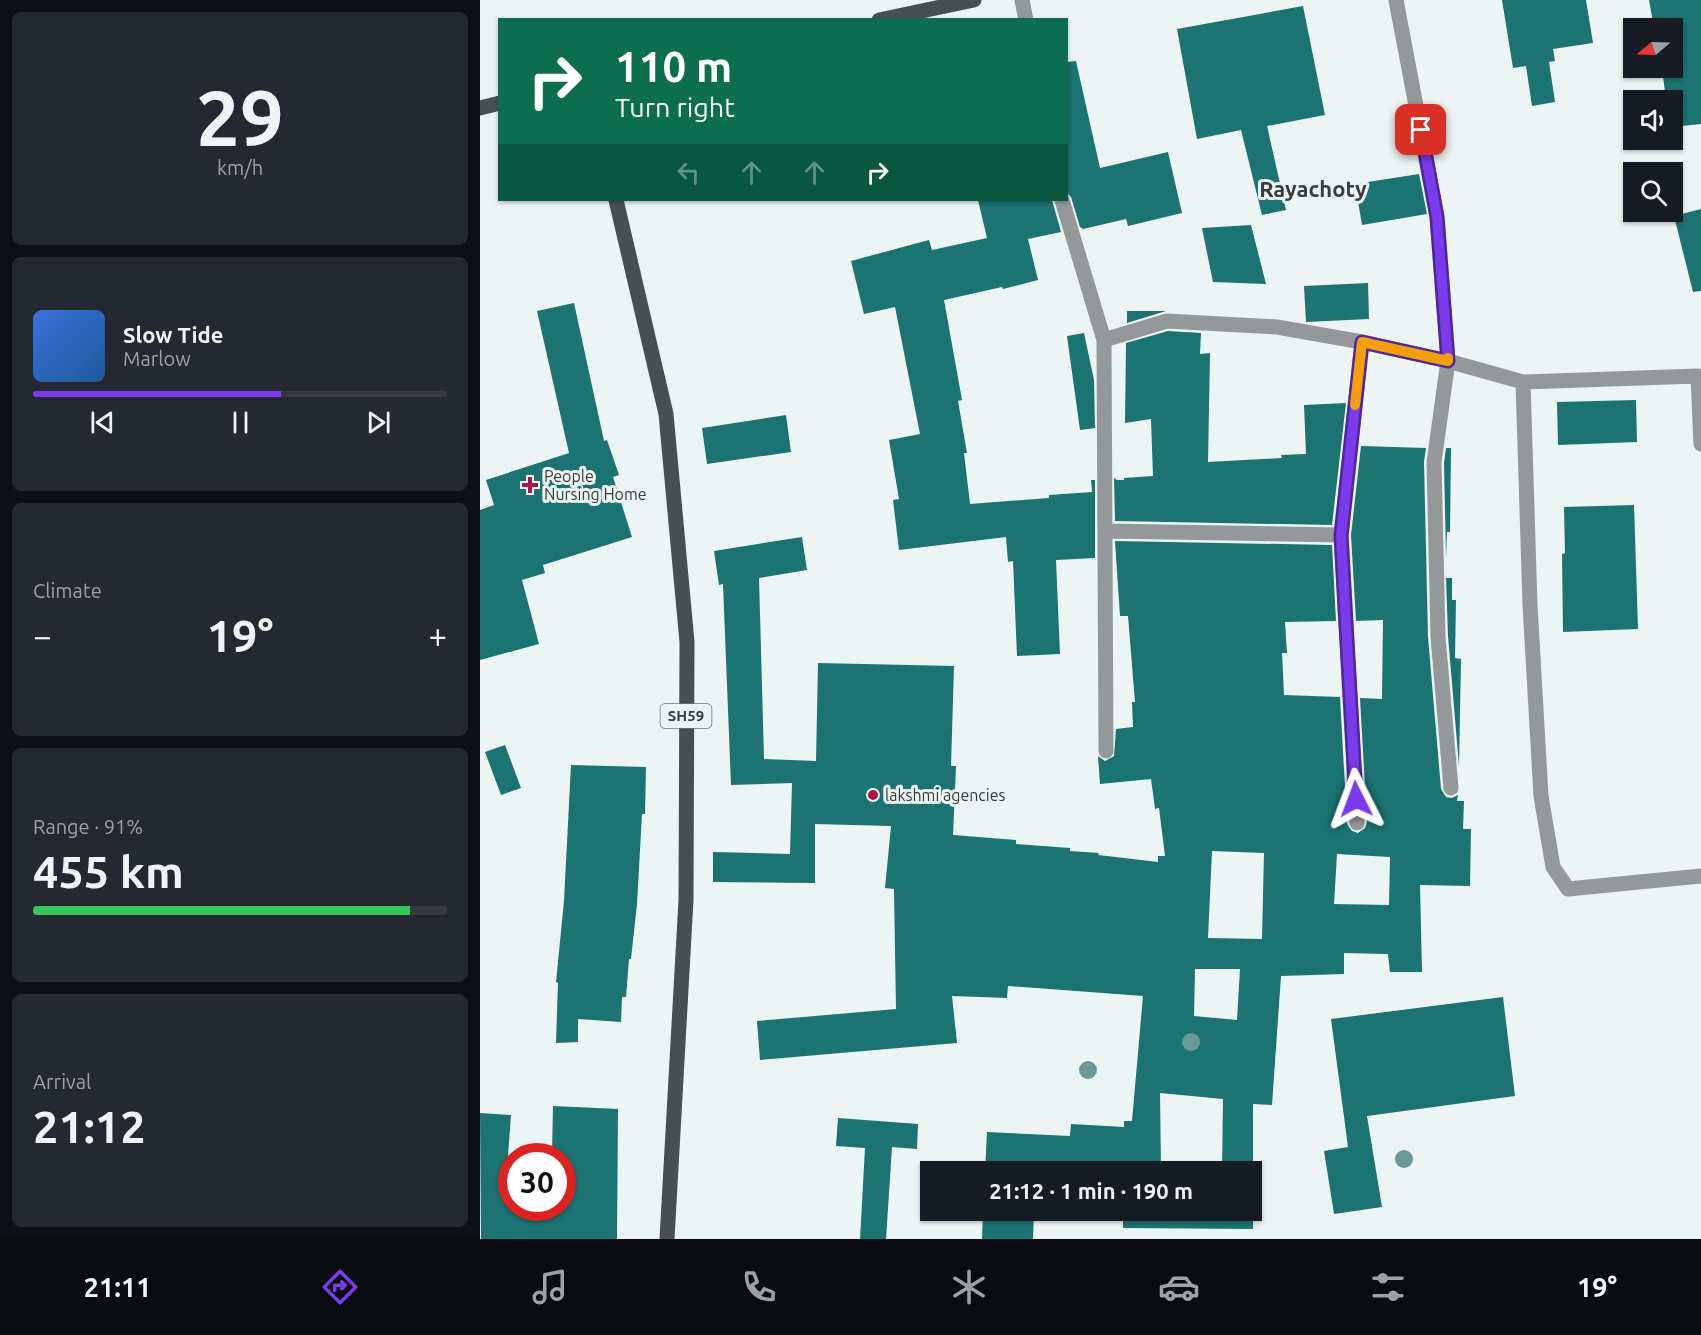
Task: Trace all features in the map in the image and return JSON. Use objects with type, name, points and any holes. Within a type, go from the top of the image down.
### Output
[{"type":"main road","points":[[888,18],[974,0]]},
{"type":"main road","points":[[480,108],[498,104]]},
{"type":"main road","name":"SH59","points":[[616,201],[666,414],[687,642],[686,900],[667,1239]]},
{"type":"street","points":[[1022,0],[1026,18]]},
{"type":"street","points":[[1396,0],[1437,217],[1448,361],[1434,462],[1438,637],[1451,788]]},
{"type":"street","points":[[1062,201],[1104,340],[1106,751]]},
{"type":"street","points":[[1104,340],[1167,321],[1277,327],[1362,342],[1448,361],[1523,382],[1700,376],[1701,444]]},
{"type":"street","points":[[1357,823],[1341,536],[1362,342]]},
{"type":"street","points":[[1523,382],[1530,605],[1541,795],[1552,867],[1568,890],[1584,886],[1701,876]]},
{"type":"street","points":[[1106,531],[1341,536]]},
{"type":"building","points":[[1502,0],[1586,0],[1593,43],[1553,49],[1555,61],[1549,62],[1555,102],[1532,106],[1526,66],[1513,68]]},
{"type":"building","points":[[1649,0],[1701,0],[1701,124],[1683,126],[1683,90],[1665,90],[1663,78],[1683,78],[1683,18],[1652,18]]},
{"type":"building","points":[[1303,6],[1325,115],[1267,126],[1286,210],[1262,215],[1241,130],[1197,139],[1177,29]]},
{"type":"building","points":[[1076,61],[1100,168],[1168,152],[1182,213],[1128,226],[1126,219],[1083,229],[1080,227],[1068,194],[1068,62]]},
{"type":"building","points":[[1419,174],[1427,214],[1362,225],[1355,184]]},
{"type":"building","points":[[978,201],[1052,201],[1061,232],[1028,239],[1038,280],[944,300],[962,400],[958,401],[967,453],[964,453],[970,504],[1092,492],[1091,480],[1095,480],[1095,558],[1056,560],[1060,654],[1017,656],[1013,561],[1008,562],[1006,537],[899,550],[893,500],[899,499],[889,440],[920,434],[895,307],[864,314],[851,261],[929,240],[932,250],[987,238]]},
{"type":"building","points":[[1701,209],[1701,291],[1693,292],[1676,222],[1683,222],[1683,214]]},
{"type":"building","points":[[1251,225],[1266,284],[1213,282],[1202,228]]},
{"type":"building","points":[[1368,283],[1369,319],[1306,322],[1304,286]]},
{"type":"building","points":[[574,303],[604,441],[607,440],[619,475],[613,477],[632,537],[543,565],[545,573],[522,580],[539,644],[480,660],[480,510],[494,505],[486,480],[569,453],[537,311]]},
{"type":"building","points":[[1127,311],[1166,311],[1127,323]]},
{"type":"building","points":[[1168,331],[1201,333],[1200,354],[1210,353],[1208,462],[1282,458],[1281,455],[1306,454],[1304,405],[1346,403],[1332,525],[1115,521],[1114,478],[1124,480],[1124,478],[1153,476],[1151,419],[1125,423],[1126,343]]},
{"type":"building","points":[[1084,333],[1094,380],[1095,428],[1080,430],[1067,336]]},
{"type":"building","points":[[1636,400],[1637,442],[1558,445],[1557,402]]},
{"type":"building","points":[[786,415],[791,452],[707,464],[702,428]]},
{"type":"building","points":[[1361,446],[1426,448],[1424,462],[1428,637],[1441,789],[1446,797],[1452,798],[1458,795],[1457,801],[1464,801],[1463,829],[1471,829],[1470,886],[1420,885],[1422,972],[1390,972],[1388,954],[1344,953],[1344,974],[1281,976],[1272,1105],[1253,1104],[1253,1161],[1222,1161],[1223,1099],[1160,1093],[1161,1161],[986,1161],[987,1132],[1070,1136],[1071,1124],[1124,1127],[1124,1121],[1132,1121],[1143,996],[1008,986],[1007,998],[952,996],[957,1043],[760,1060],[757,1021],[896,1009],[894,889],[885,888],[891,826],[815,824],[815,883],[713,882],[713,852],[790,854],[792,783],[731,785],[723,584],[719,585],[714,551],[802,537],[807,570],[759,578],[764,759],[816,761],[818,663],[954,666],[951,766],[956,766],[953,835],[1016,840],[1016,844],[1070,848],[1070,851],[1158,862],[1158,856],[1165,856],[1159,808],[1155,809],[1151,779],[1100,784],[1098,756],[1105,761],[1114,756],[1116,729],[1133,727],[1132,702],[1135,702],[1128,616],[1120,616],[1115,541],[1332,545],[1336,621],[1285,622],[1287,653],[1282,653],[1284,695],[1340,697],[1347,824],[1352,831],[1358,833],[1365,828],[1367,822],[1360,698],[1382,699],[1383,620],[1356,621],[1351,535]],"holes":[[[1212,851],[1264,853],[1262,939],[1208,938]],[[1337,854],[1390,857],[1389,905],[1334,904]],[[1195,969],[1240,969],[1237,1020],[1194,1016]]]},
{"type":"building","points":[[1446,448],[1451,448],[1450,532],[1447,532],[1446,558],[1444,463]]},
{"type":"building","points":[[1634,505],[1638,629],[1563,632],[1564,507]]},
{"type":"building","points":[[1446,578],[1452,578],[1452,600],[1456,600],[1455,658],[1461,659],[1459,766],[1448,636]]},
{"type":"building","points":[[505,745],[521,788],[501,795],[485,752]]},
{"type":"building","points":[[571,765],[646,767],[645,814],[642,814],[637,904],[626,997],[622,997],[621,1022],[578,1019],[578,1042],[556,1043],[558,983],[556,982],[564,901]]},
{"type":"building","points":[[1503,997],[1515,1096],[1367,1116],[1382,1207],[1334,1214],[1324,1151],[1348,1147],[1331,1019]]},
{"type":"building","points":[[553,1106],[618,1109],[617,1239],[481,1239],[480,1113],[511,1115],[509,1143],[498,1143],[498,1221],[576,1221],[576,1143],[552,1143]]},
{"type":"building","points":[[838,1118],[918,1124],[917,1149],[892,1147],[886,1239],[860,1239],[865,1148],[836,1146]]},
{"type":"building","points":[[983,1221],[1034,1221],[1033,1239],[982,1239]]},
{"type":"building","points":[[1123,1221],[1253,1221],[1253,1229],[1123,1228]]},
{"type":"slow traffic","points":[[1355,405],[1362,342],[1448,361],[1448,358]]},
{"type":"place","name":"People Nursing Home","points":[[530,485]]},
{"type":"place","name":"lakshmi agencies","points":[[873,795]]},
{"type":"district","name":"Rayachoty","points":[[1313,189]]},
{"type":"route","points":[[1356,799],[1341,536],[1362,342],[1448,361],[1437,217],[1421,130]]}]
